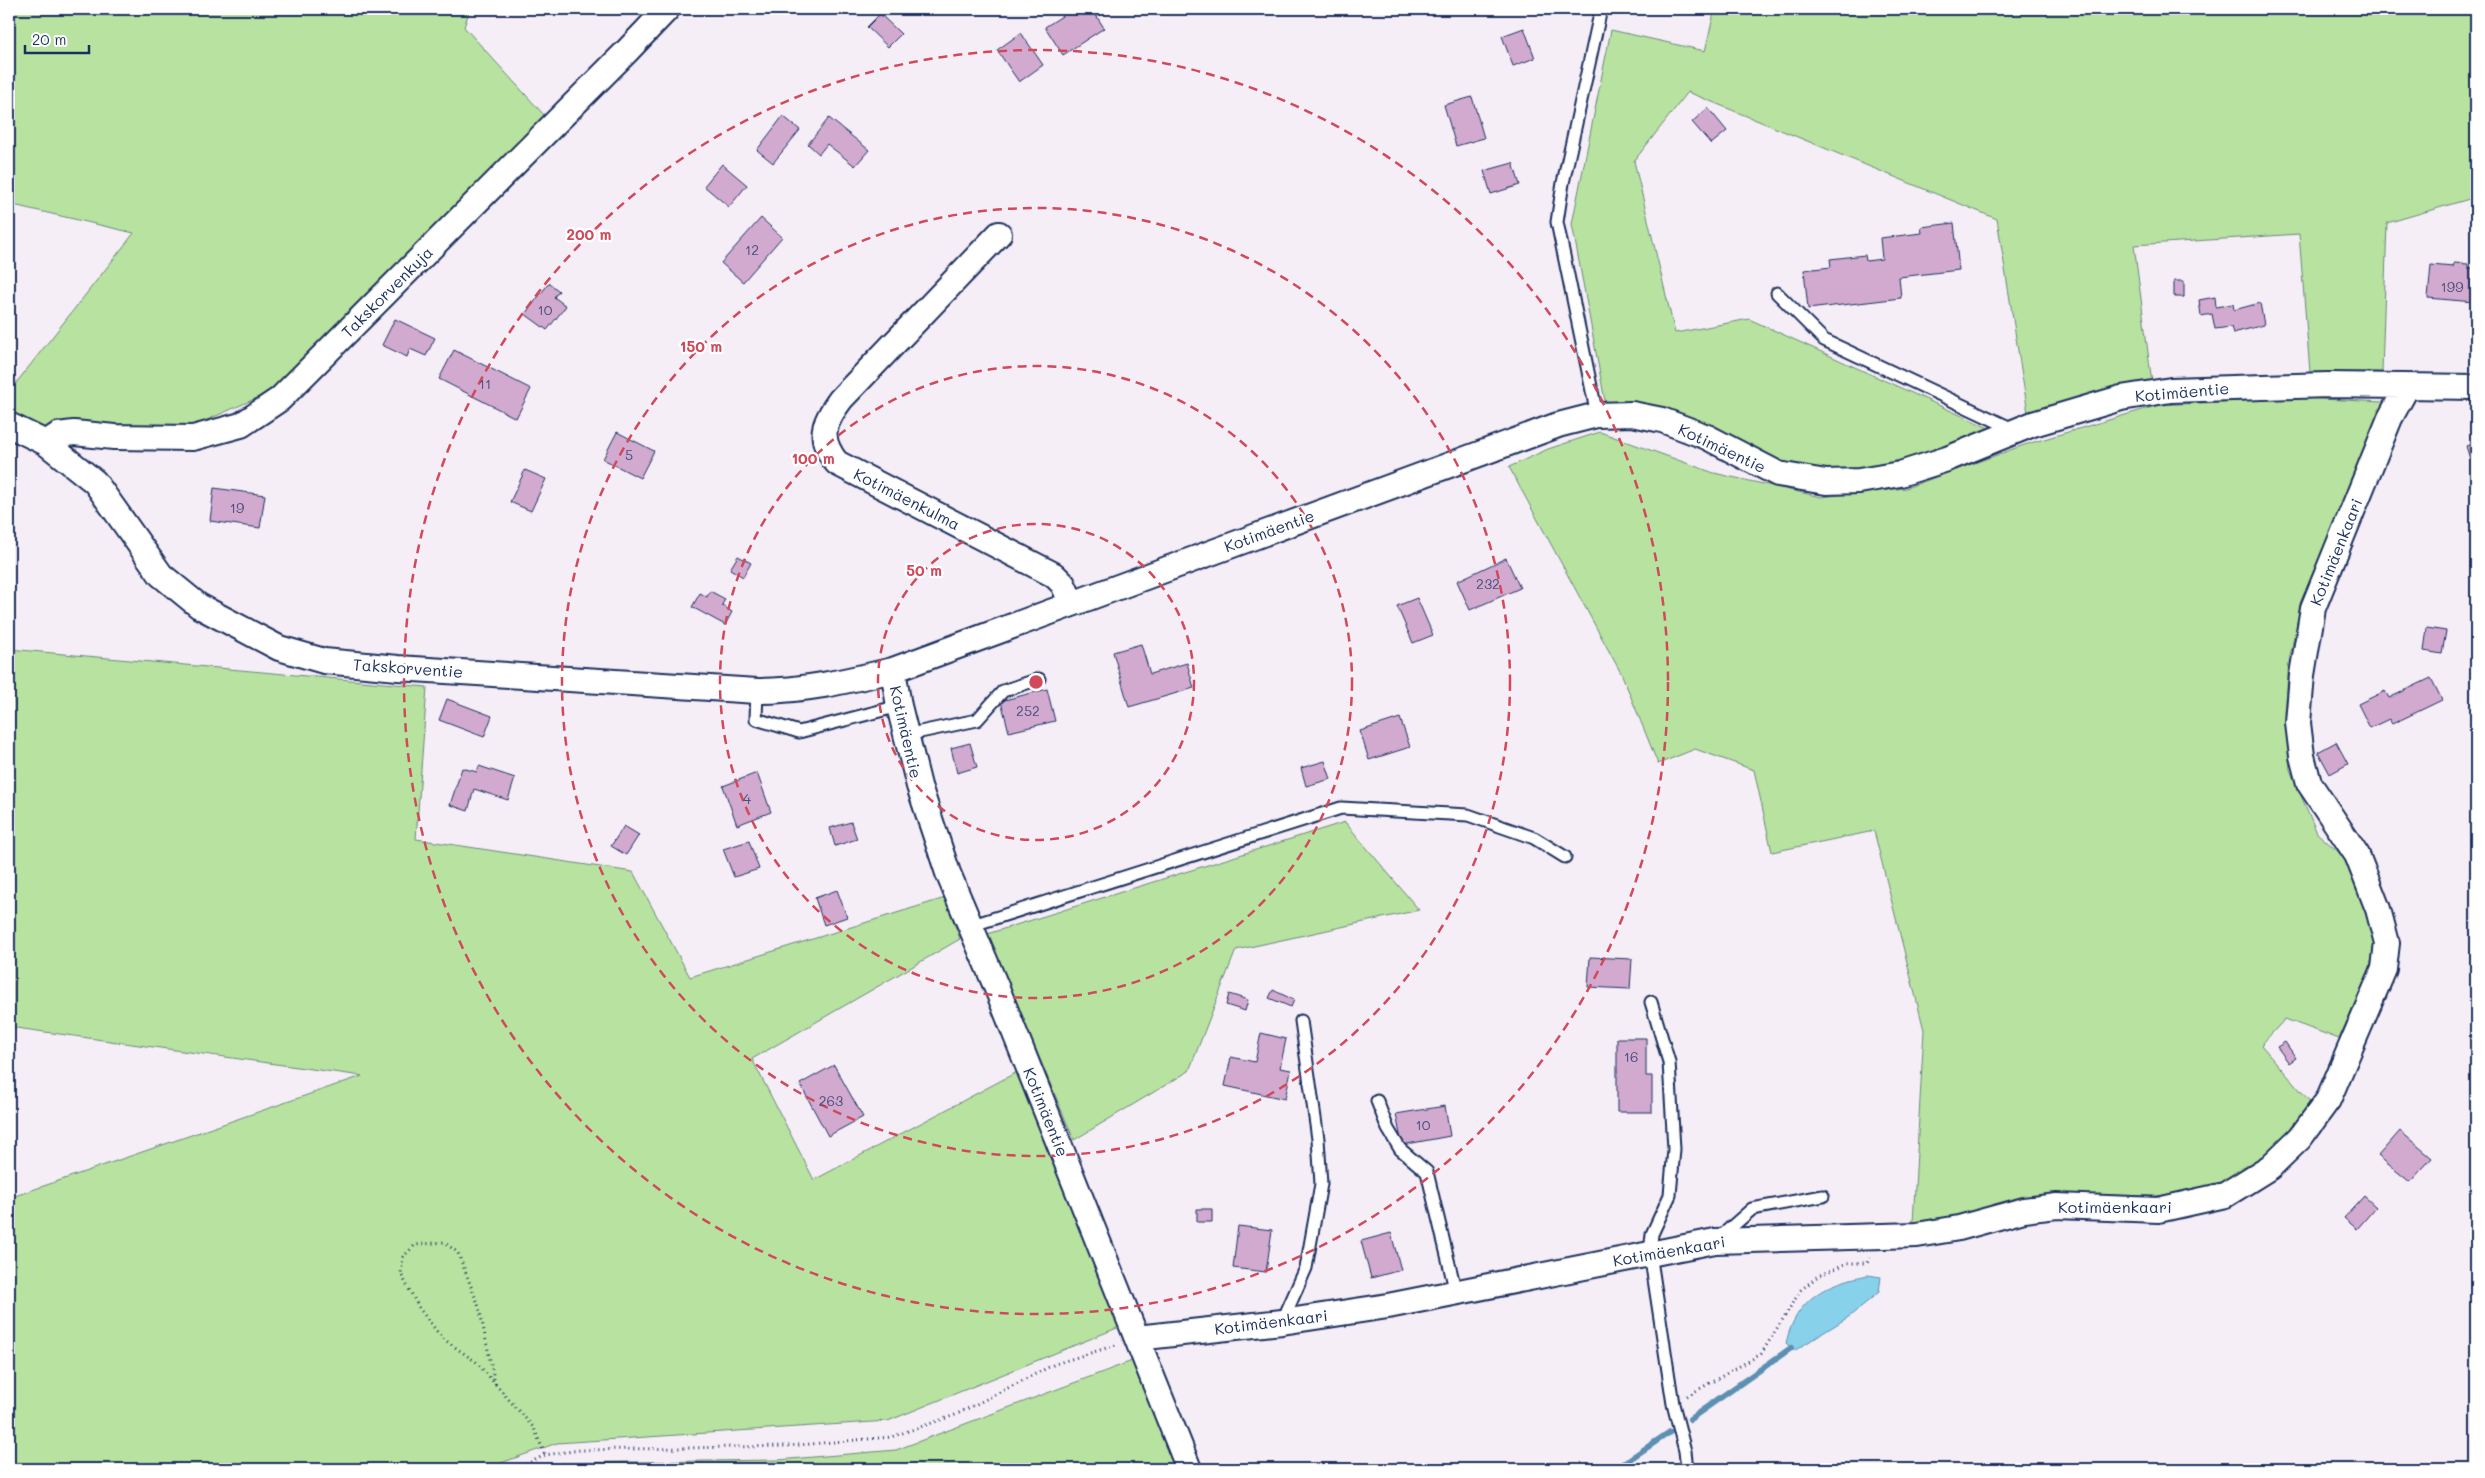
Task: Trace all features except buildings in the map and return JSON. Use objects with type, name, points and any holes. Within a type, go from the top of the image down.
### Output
[{"type":"street","name":"Takskorvenkuja","points":[[46,443],[58,436],[74,433],[114,437],[193,438],[241,425],[280,399],[622,57],[667,9]]},
{"type":"street","name":"Kotimäenkulma","points":[[999,234],[841,399],[827,418],[824,434],[829,452],[837,463],[1054,575],[1063,584],[1072,604]]},
{"type":"street","name":"Kotimäentie","points":[[1189,1469],[945,864],[919,786],[899,706],[893,670],[1558,425],[1597,415],[1632,414],[1662,420],[1707,437],[1778,474],[1826,482],[1860,481],[1900,474],[1947,459],[2017,431],[2120,398],[2171,390],[2328,384],[2476,387]]},
{"type":"street","name":"Kotimäenkaari","points":[[1137,1338],[1282,1322],[1456,1293],[1715,1241],[1888,1236],[1959,1228],[2024,1210],[2057,1206],[2158,1210],[2225,1195],[2270,1167],[2300,1138],[2328,1100],[2384,969],[2387,943],[2378,909],[2357,855],[2309,783],[2302,756],[2298,723],[2302,675],[2313,608],[2390,418],[2407,387]]},
{"type":"street","name":"Takskorventie","points":[[9,426],[46,443],[95,482],[161,575],[199,606],[279,648],[324,660],[398,668],[757,692],[791,691],[827,686],[893,670]]},
{"type":"lane","points":[[1597,415],[1557,222],[1563,183],[1601,9]]},
{"type":"lane","points":[[1777,294],[1824,340],[2017,431]]},
{"type":"lane","points":[[906,735],[978,720],[1003,690],[1039,679]]},
{"type":"lane","points":[[757,692],[756,719],[799,732],[899,706]]},
{"type":"lane","points":[[970,926],[1341,808],[1468,815],[1534,838],[1565,857]]},
{"type":"lane","points":[[1651,1002],[1669,1062],[1674,1149],[1670,1195],[1652,1234],[1650,1253],[1673,1404],[1685,1451],[1687,1469]]},
{"type":"lane","points":[[1282,1322],[1306,1268],[1321,1184],[1318,1139],[1301,1021]]},
{"type":"lane","points":[[1377,1101],[1388,1129],[1400,1148],[1427,1172],[1456,1293]]},
{"type":"lane","points":[[1715,1241],[1752,1209],[1823,1196]]},
{"type":"path","points":[[1673,1404],[1761,1354],[1800,1290],[1818,1276],[1836,1266],[1847,1263],[1867,1263],[1878,1245],[1888,1236]]},
{"type":"path","points":[[494,1384],[479,1307],[458,1253],[444,1242],[415,1245],[403,1257],[401,1274],[419,1308],[442,1338],[476,1362],[494,1384],[534,1428],[545,1455]]},
{"type":"path","points":[[517,1469],[545,1455],[580,1450],[787,1446],[891,1437],[955,1415],[1055,1364],[1137,1338]]},
{"type":"green space","points":[[9,9],[470,9],[464,27],[545,116],[277,389],[191,427],[71,422],[46,429],[9,415],[9,392],[134,233],[9,204]]},
{"type":"green space","points":[[1715,9],[2476,9],[2476,197],[2387,223],[2382,372],[2310,372],[2299,234],[2134,245],[2152,383],[2028,413],[1997,219],[1688,92],[1634,161],[1675,333],[1749,319],[1991,429],[1945,452],[1850,473],[1780,461],[1734,439],[1657,408],[1605,401],[1572,224],[1611,30],[1705,51]]},
{"type":"green space","points":[[2301,398],[2384,402],[2301,603],[2289,661],[2285,714],[2290,770],[2317,833],[2344,857],[2368,912],[2374,944],[2370,968],[2339,1039],[2285,1019],[2261,1045],[2313,1105],[2264,1157],[2220,1184],[2159,1196],[2101,1195],[2032,1199],[1963,1215],[1913,1222],[1924,1030],[1874,831],[1772,852],[1754,770],[1695,749],[1658,764],[1622,675],[1509,467],[1548,449],[1600,432],[1714,473],[1821,497],[1906,488],[2024,445],[2159,405]]},
{"type":"green space","points":[[9,649],[427,687],[416,839],[633,872],[690,977],[945,898],[960,939],[752,1059],[814,1180],[1017,1072],[1122,1326],[888,1421],[557,1443],[484,1469],[9,1469],[9,1198],[362,1076],[9,1027]]},
{"type":"green space","points":[[1345,822],[1419,910],[1236,950],[1189,1071],[1074,1140],[987,934]]},
{"type":"green space","points":[[1140,1358],[1183,1469],[547,1469],[561,1463],[778,1460],[896,1450]]},
{"type":"water","points":[[1868,1275],[1881,1277],[1879,1292],[1850,1316],[1794,1351],[1786,1343],[1797,1315],[1815,1295],[1839,1283]]},
{"type":"waterway","points":[[1690,1419],[1791,1348]]},
{"type":"waterway","points":[[1615,1469],[1670,1432]]}]
